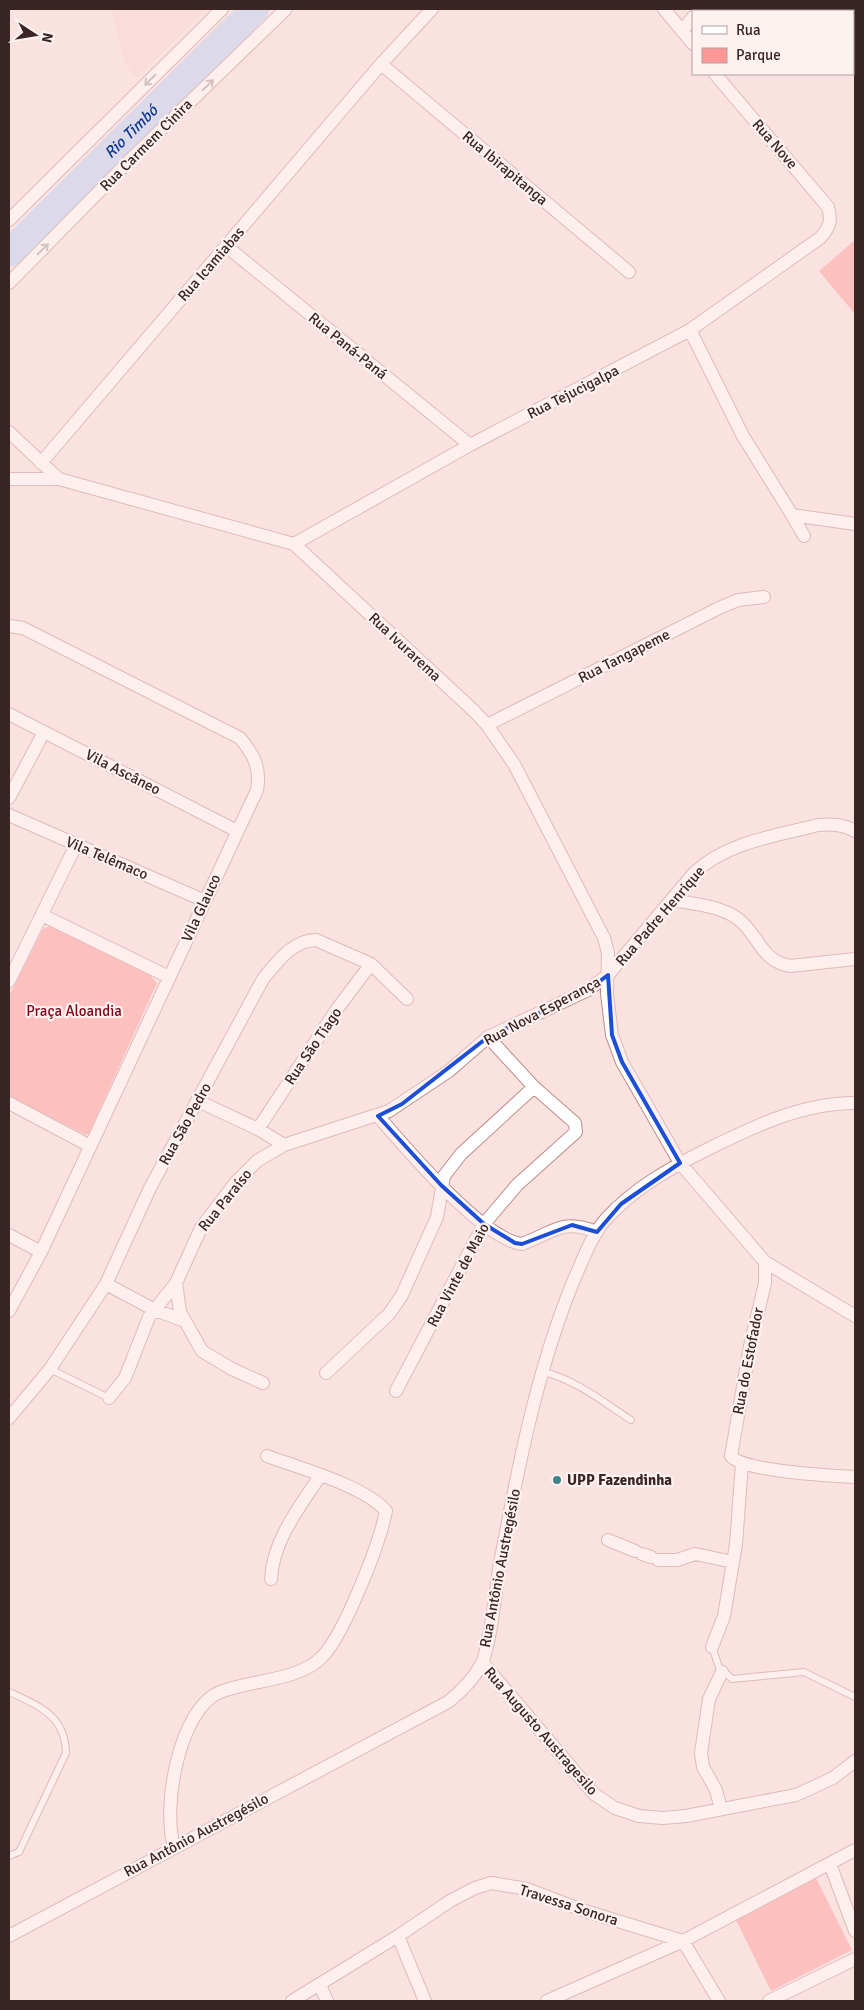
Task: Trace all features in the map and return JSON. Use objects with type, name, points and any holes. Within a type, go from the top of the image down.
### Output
[{"type":"street","points":[[9,220],[222,9]]},
{"type":"street","name":"Rua Carmem Cinira","points":[[9,283],[133,157],[286,9]]},
{"type":"street","name":"Rua Icamiabas","points":[[41,462],[381,64],[432,9]]},
{"type":"street","points":[[664,9],[692,43]]},
{"type":"street","points":[[682,31],[692,18]]},
{"type":"street","name":"Rua Ibirapitanga","points":[[381,64],[629,272]]},
{"type":"street","name":"Rua Nove","points":[[716,75],[818,193],[828,207],[831,216]]},
{"type":"street","name":"Rua Tejucigalpa","points":[[294,544],[470,446],[690,330],[820,238],[828,230],[831,216]]},
{"type":"street","name":"Rua Paná-Paná","points":[[226,246],[470,446]]},
{"type":"street","points":[[690,330],[743,436],[804,536]]},
{"type":"street","points":[[9,432],[59,479]]},
{"type":"street","points":[[9,479],[59,479]]},
{"type":"street","name":"Rua Ivurarema","points":[[59,479],[294,544],[487,725],[514,764],[604,938],[608,954],[607,994],[611,1026],[622,1062],[680,1163],[765,1262],[855,1316]]},
{"type":"street","points":[[792,516],[855,524]]},
{"type":"street","name":"Rua Tangapeme","points":[[487,725],[719,608],[738,600],[764,597]]},
{"type":"street","name":"Vila Glauco","points":[[9,626],[23,628],[240,738],[250,750],[258,766],[259,779],[257,790],[41,1252],[9,1312]]},
{"type":"street","name":"Vila Ascâneo","points":[[9,714],[237,831]]},
{"type":"street","points":[[9,798],[44,732]]},
{"type":"street","name":"Vila Telêmaco","points":[[9,815],[205,901]]},
{"type":"street","name":"Rua Padre Henrique","points":[[608,975],[700,868],[724,851],[818,825],[832,824],[845,826],[855,831]]},
{"type":"street","points":[[9,981],[76,845]]},
{"type":"street","points":[[673,900],[722,911],[735,917],[745,925],[772,960],[779,964],[790,966],[855,959]]},
{"type":"street","points":[[42,915],[169,977]]},
{"type":"street","name":"Rua São Pedro","points":[[9,1418],[50,1368],[106,1284],[150,1188],[264,979],[280,959],[306,940],[316,940],[371,964],[407,999]]},
{"type":"street","name":"Rua São Tiago","points":[[258,1129],[338,1009],[371,964]]},
{"type":"street","name":"Rua Nova Esperança","points":[[378,1116],[402,1104],[449,1071],[488,1037],[588,990],[608,975]]},
{"type":"street","points":[[326,1373],[389,1314],[402,1295],[437,1218],[444,1176],[461,1154],[534,1087],[488,1037]]},
{"type":"street","name":"Rua Vinte de Maio","points":[[396,1391],[484,1224],[517,1186],[575,1134],[576,1123],[534,1087]]},
{"type":"street","points":[[198,1101],[258,1129],[284,1144]]},
{"type":"street","points":[[9,1103],[90,1146]]},
{"type":"street","name":"Rua Antônio Austregésilo","points":[[9,1936],[174,1846],[448,1702],[463,1690],[482,1662],[509,1514],[543,1372],[560,1313],[579,1268],[605,1220],[638,1190],[680,1163],[785,1114],[834,1103],[855,1103]]},
{"type":"street","points":[[378,1116],[420,1165],[441,1185],[484,1224],[509,1240],[522,1244],[548,1231],[572,1225],[597,1232]]},
{"type":"street","name":"Rua Paraíso","points":[[109,1398],[124,1378],[149,1317],[176,1283],[201,1228],[236,1182],[257,1161],[284,1144],[378,1116]]},
{"type":"street","points":[[9,1235],[41,1252]]},
{"type":"street","name":"Rua do Estofador","points":[[712,1647],[724,1616],[732,1562],[738,1461],[730,1453],[750,1346],[765,1283],[765,1262]]},
{"type":"street","points":[[176,1283],[180,1312],[202,1351],[232,1369],[263,1383]]},
{"type":"street","points":[[106,1284],[155,1310],[185,1321]]},
{"type":"street","points":[[174,1846],[169,1821],[173,1782],[185,1737],[202,1705],[220,1692],[307,1668],[322,1656],[336,1638],[347,1616],[383,1527],[386,1511],[381,1505],[350,1488],[267,1456]]},
{"type":"street","points":[[738,1461],[795,1473],[855,1477]]},
{"type":"street","points":[[271,1579],[272,1562],[280,1539],[320,1476]]},
{"type":"street","points":[[608,1540],[647,1555],[678,1560],[695,1554],[732,1562]]},
{"type":"street","name":"Rua Augusto Austragesilo","points":[[482,1662],[582,1782],[604,1802],[625,1811],[654,1818],[686,1816],[807,1792],[833,1778],[855,1761]]},
{"type":"street","points":[[721,1809],[716,1790],[703,1767],[701,1753],[709,1699],[722,1672]]},
{"type":"street","points":[[547,2001],[683,1941],[855,1850]]},
{"type":"street","points":[[830,1864],[855,1932]]},
{"type":"street","name":"Travessa Sonora","points":[[292,2001],[450,1902],[475,1888],[492,1883],[527,1889],[585,1910],[683,1941]]},
{"type":"street","points":[[398,1936],[426,2001]]},
{"type":"street","points":[[683,1941],[719,2001]]},
{"type":"street","points":[[769,2001],[855,1958]]},
{"type":"street","points":[[320,1985],[327,2001]]},
{"type":"lane","points":[[50,1368],[109,1398]]},
{"type":"lane","points":[[543,1372],[556,1375],[574,1384],[631,1420]]},
{"type":"lane","points":[[712,1647],[716,1662],[722,1672],[732,1679],[804,1672],[855,1697]]},
{"type":"lane","points":[[9,1692],[32,1703],[56,1720],[66,1737],[66,1752],[19,1852],[9,1856]]},
{"type":"highlighted area","points":[[608,975],[612,1035],[622,1062],[680,1163],[621,1204],[597,1232],[572,1225],[522,1244],[515,1243],[484,1224],[441,1185],[378,1116],[402,1104],[488,1037],[588,990]]},
{"type":"shaded area","points":[[112,9],[206,9],[136,78],[124,62]]},
{"type":"green space","points":[[855,240],[855,314],[819,271]]},
{"type":"green space","name":"Praça Aloandia","points":[[49,926],[55,927],[150,975],[157,983],[89,1133],[86,1135],[9,1097],[9,996],[43,929]]},
{"type":"green space","points":[[816,1878],[852,1950],[771,1991],[735,1918]]},
{"type":"waterway","name":"Rio Timbó","points":[[9,253],[255,9]]},
{"type":"place","name":"UPP Fazendinha","points":[[557,1480]]}]
